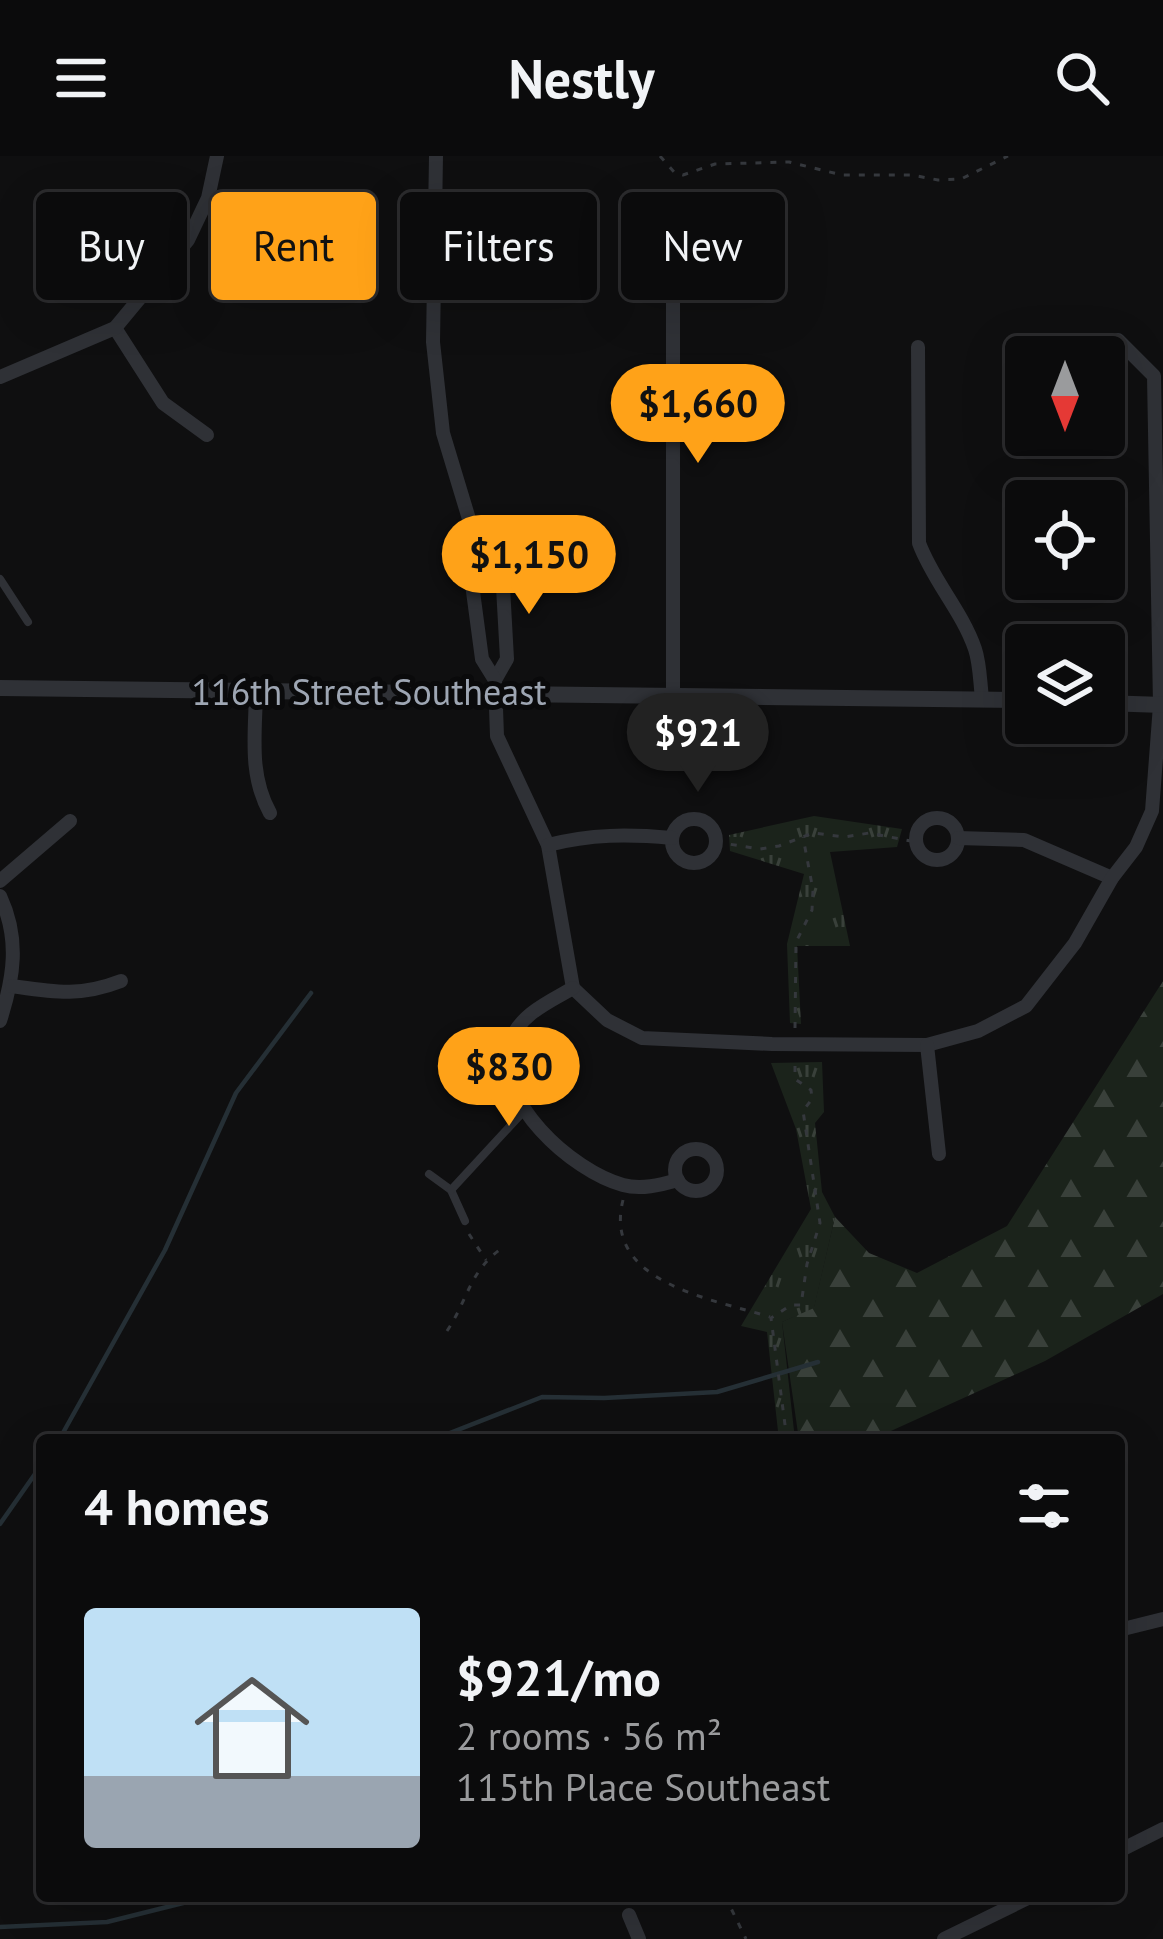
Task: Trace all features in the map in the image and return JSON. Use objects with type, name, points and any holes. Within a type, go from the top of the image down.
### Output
[{"type":"street","points":[[0,377],[116,328],[188,240],[208,198],[217,156]]},
{"type":"street","points":[[436,156],[433,341],[440,410],[482,562],[503,587],[507,659],[495,687]]},
{"type":"street","points":[[673,300],[673,693]]},
{"type":"street","points":[[116,328],[163,403],[207,435]]},
{"type":"street","points":[[918,347],[919,543],[930,572],[977,653],[982,698]]},
{"type":"street","points":[[482,562],[472,584],[482,659],[495,687],[496,736],[548,845],[573,988],[607,1019],[642,1038],[927,1045],[978,1031],[1026,1006],[1075,943],[1112,878],[1136,847],[1152,811],[1161,705],[1154,376],[1125,347]]},
{"type":"street","name":"116th Street Southeast","points":[[0,688],[256,693],[495,687],[1005,699]]},
{"type":"street","points":[[256,693],[254,773],[270,813]]},
{"type":"street","points":[[1125,704],[1161,705]]},
{"type":"street","points":[[936,818],[950,822],[958,838],[952,853],[939,860],[924,855],[916,842],[922,825],[936,818]]},
{"type":"street","points":[[698,820],[712,829],[716,842],[709,857],[694,863],[679,858],[672,838],[682,822],[698,820]]},
{"type":"street","points":[[0,881],[70,821]]},
{"type":"street","points":[[548,845],[602,835],[672,838]]},
{"type":"street","points":[[958,838],[1024,840],[1112,878]]},
{"type":"street","points":[[0,896],[15,946],[11,986],[0,1021]]},
{"type":"street","points":[[11,986],[92,992],[121,981]]},
{"type":"street","points":[[573,988],[527,1015],[511,1040],[507,1066],[519,1102],[560,1150],[595,1174],[629,1186],[678,1180]]},
{"type":"street","points":[[927,1045],[939,1154]]},
{"type":"street","points":[[1125,1628],[1163,1619]]},
{"type":"street","points":[[1125,1848],[1163,1829]]},
{"type":"street","points":[[952,1938],[1021,1902]]},
{"type":"street","points":[[629,1915],[639,1939]]},
{"type":"lane","points":[[0,579],[28,622]]},
{"type":"lane","points":[[451,1190],[526,1110]]},
{"type":"lane","points":[[429,1174],[451,1190],[465,1221]]},
{"type":"path","points":[[660,156],[683,175],[715,164],[789,162],[842,175],[912,175],[938,180],[961,179],[1008,156]]},
{"type":"path","points":[[716,842],[760,849],[803,837],[869,833],[916,842]]},
{"type":"path","points":[[629,1186],[620,1227],[625,1248],[639,1263],[691,1295],[771,1318],[791,1305],[801,1305],[807,1264],[820,1234],[803,1111],[812,1099],[807,1085],[795,1079],[796,942],[812,910],[813,890],[803,837]]},
{"type":"path","points":[[465,1221],[486,1260]]},
{"type":"path","points":[[447,1331],[465,1305],[469,1283],[486,1260],[506,1246]]},
{"type":"path","points":[[771,1318],[786,1434]]},
{"type":"path","points":[[728,1902],[746,1939]]},
{"type":"green space","points":[[814,816],[902,829],[897,847],[830,852],[850,946],[797,946],[801,1024],[790,1023],[787,944],[804,874],[730,851],[729,835]]},
{"type":"green space","points":[[1163,981],[1163,1294],[1045,1361],[884,1434],[798,1434],[782,1322],[814,1307],[835,1217],[869,1253],[917,1273],[1007,1226]]},
{"type":"green space","points":[[822,1062],[824,1112],[815,1123],[822,1192],[835,1217],[814,1308],[782,1322],[794,1434],[778,1434],[767,1332],[741,1326],[811,1209],[796,1129],[771,1063]]},
{"type":"waterway","points":[[62,1434],[165,1250],[236,1093],[311,993]]},
{"type":"waterway","points":[[447,1434],[542,1397],[717,1392],[818,1362]]},
{"type":"waterway","points":[[0,1524],[36,1473]]},
{"type":"waterway","points":[[0,1927],[107,1922],[187,1902]]}]
